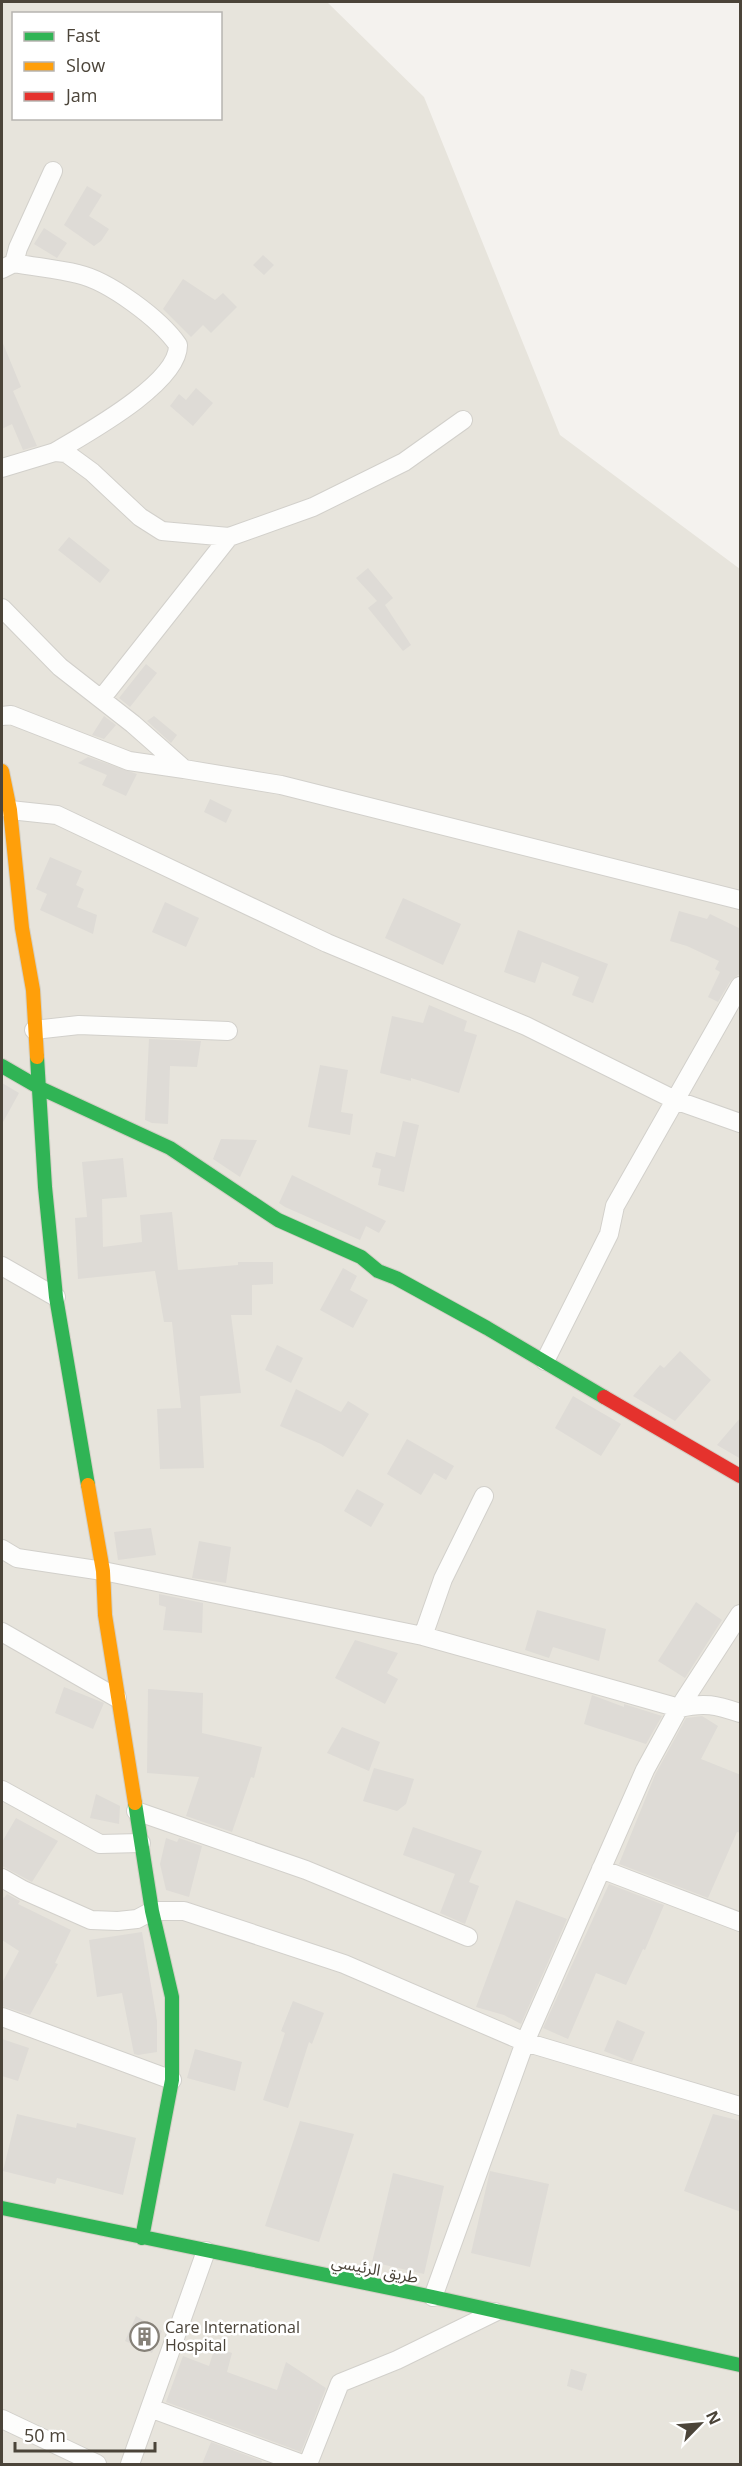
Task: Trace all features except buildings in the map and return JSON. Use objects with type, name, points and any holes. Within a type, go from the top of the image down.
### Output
[{"type":"street","points":[[2,468],[55,452],[116,417],[176,361],[178,345],[171,335],[142,309],[100,284],[80,274],[8,266],[53,171]]},
{"type":"street","points":[[55,452],[66,453],[76,459],[140,518],[162,531],[229,537],[313,507],[404,462],[463,420]]},
{"type":"street","points":[[101,699],[229,537]]},
{"type":"street","points":[[2,608],[60,668],[101,699],[184,769]]},
{"type":"street","points":[[2,716],[11,715],[129,762],[281,785],[741,900]]},
{"type":"street","points":[[2,771],[22,928],[33,990],[45,1187],[56,1297],[103,1571],[105,1615],[152,1911],[172,1997],[172,2079],[142,2238]]},
{"type":"street","points":[[6,803],[57,815],[327,943],[526,1026],[675,1100],[741,1123]]},
{"type":"street","points":[[2,885],[19,894]]},
{"type":"street","points":[[545,1361],[609,1234],[615,1206],[741,986]]},
{"type":"street","points":[[34,1030],[79,1025],[228,1031]]},
{"type":"street","points":[[2,1066],[40,1088],[170,1148],[278,1220],[361,1257],[378,1271],[396,1278],[545,1361],[624,1410],[741,1476]]},
{"type":"street","points":[[2,1266],[56,1297]]},
{"type":"street","points":[[423,1636],[442,1579],[484,1496]]},
{"type":"street","points":[[2,1549],[17,1558],[103,1571],[423,1636],[679,1708],[698,1703],[741,1713]]},
{"type":"street","points":[[433,2297],[525,2042],[645,1770],[679,1708],[741,1614]]},
{"type":"street","points":[[2,1632],[117,1698]]},
{"type":"street","points":[[2,1790],[100,1844],[141,1843]]},
{"type":"street","points":[[136,1811],[306,1870],[468,1937]]},
{"type":"street","points":[[601,1869],[741,1922]]},
{"type":"street","points":[[2,1878],[23,1890],[91,1920],[118,1921],[137,1919],[152,1911],[184,1911],[344,1964],[525,2042],[741,2106]]},
{"type":"street","points":[[2,2017],[172,2079]]},
{"type":"street","name":"طريق الرئيسي","points":[[2,2208],[206,2252],[433,2297],[741,2365]]},
{"type":"street","points":[[130,2464],[206,2252]]},
{"type":"street","points":[[308,2464],[340,2383],[397,2360],[495,2312]]},
{"type":"street","points":[[150,2408],[302,2464]]},
{"type":"street","points":[[2,2419],[97,2464]]},
{"type":"shaded area","points":[[2,2],[327,2],[424,97],[560,435],[740,569],[740,2464],[2,2464]]},
{"type":"traffic: fast","points":[[37,1057],[45,1187],[56,1297],[88,1485]]},
{"type":"traffic: fast","points":[[2,1066],[40,1088],[170,1148],[278,1220],[361,1257],[378,1271],[396,1278],[487,1328],[604,1397]]},
{"type":"traffic: fast","points":[[135,1803],[152,1911],[172,1997],[172,2080],[142,2238]]},
{"type":"traffic: fast","points":[[2,2208],[433,2297],[740,2365]]},
{"type":"traffic: slow","points":[[2,771],[10,810],[22,928],[33,990],[37,1057]]},
{"type":"traffic: slow","points":[[88,1485],[103,1571],[105,1615],[135,1803]]},
{"type":"traffic: jam","points":[[604,1397],[740,1476]]},
{"type":"place","name":"Care International Hospital","points":[[144,2336]]}]
